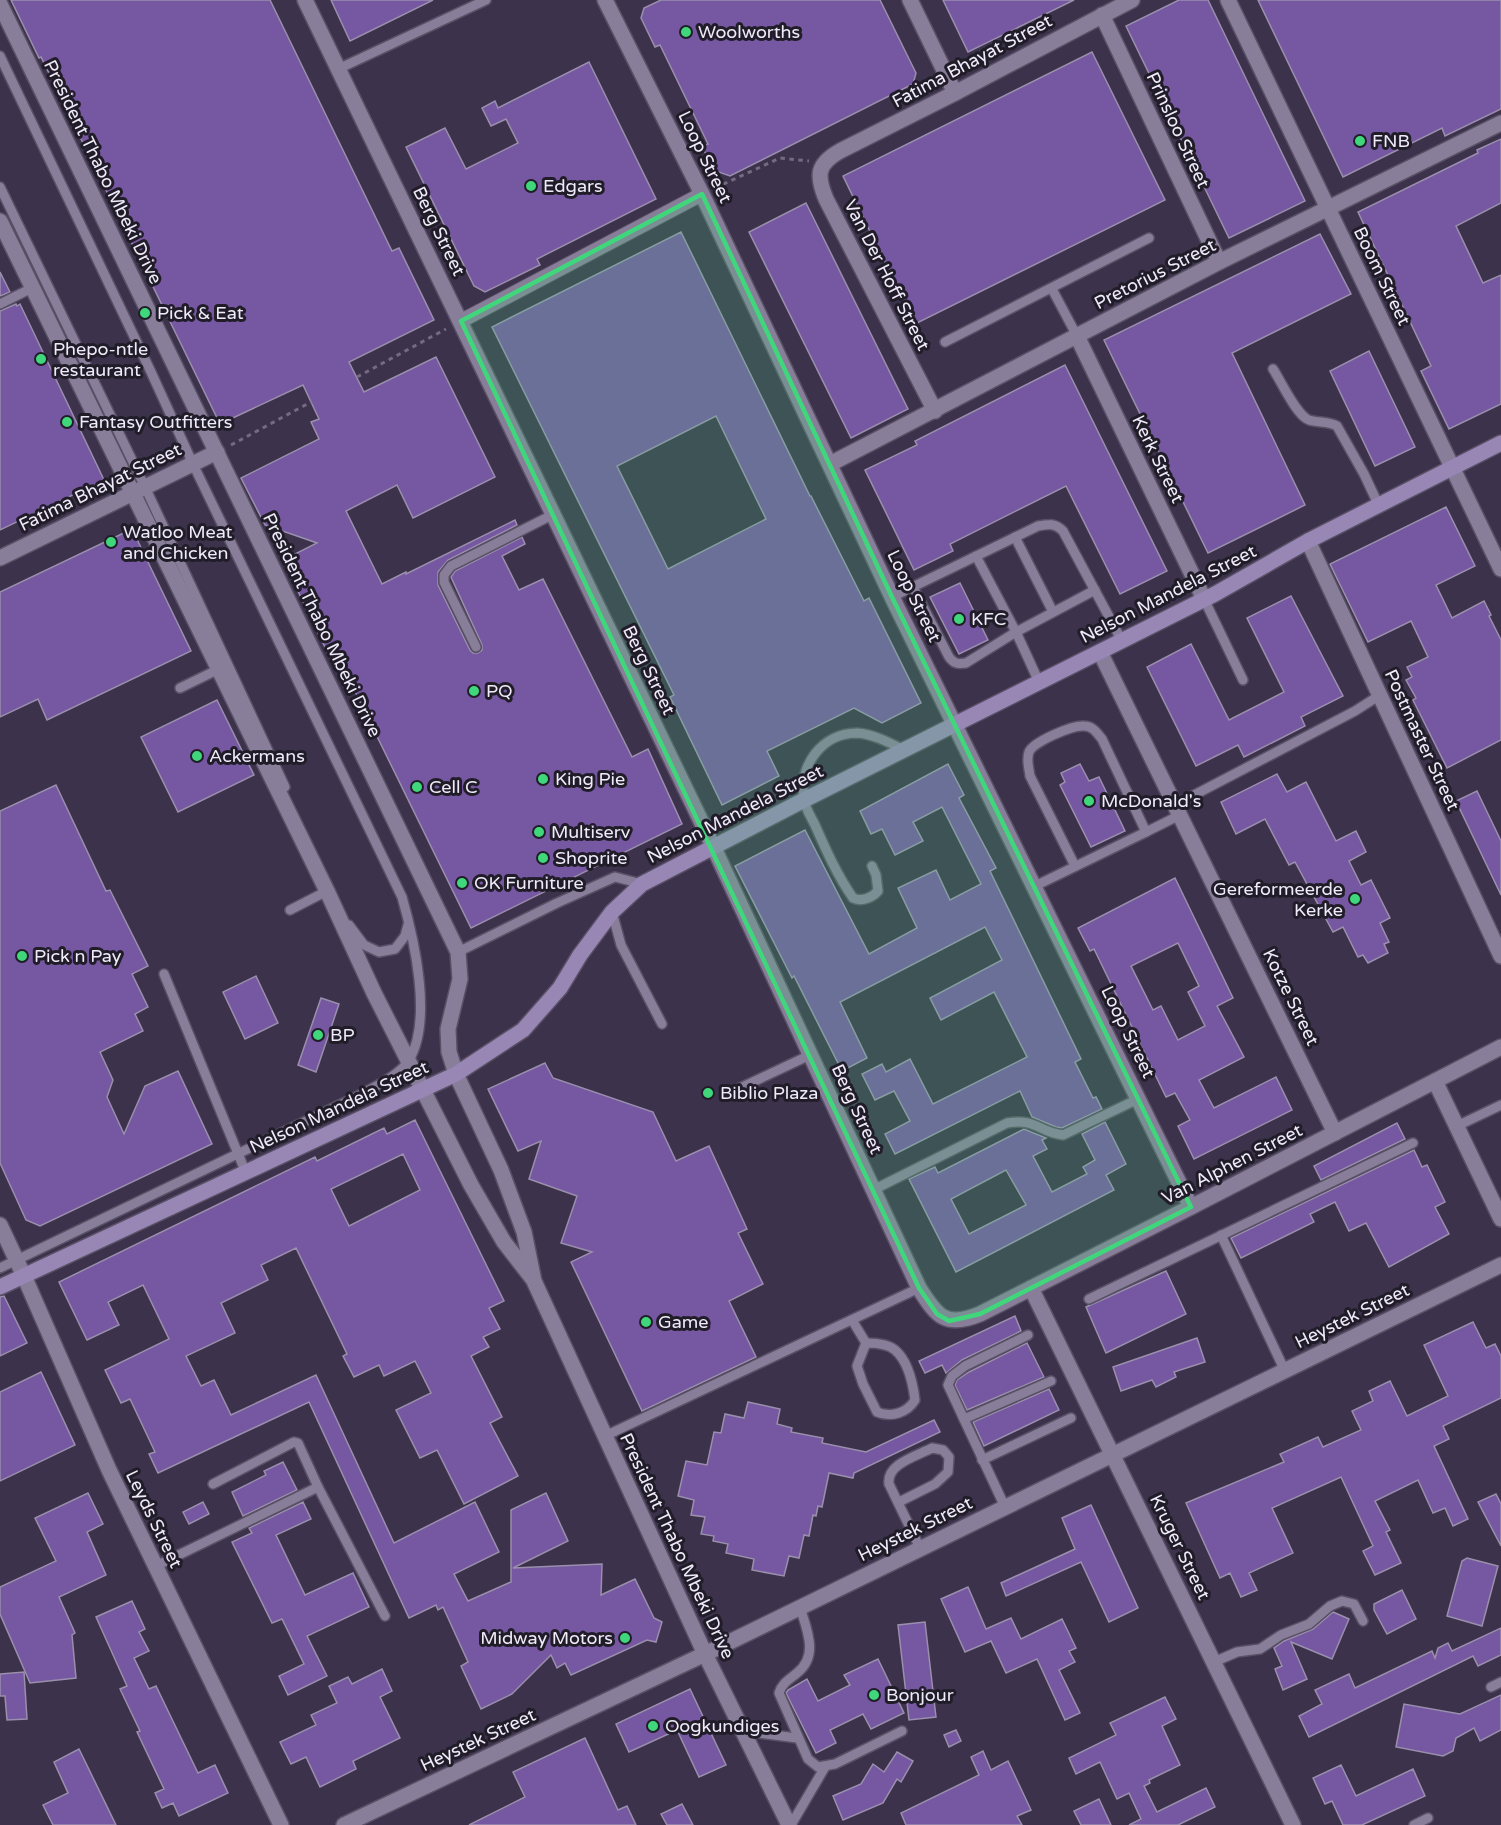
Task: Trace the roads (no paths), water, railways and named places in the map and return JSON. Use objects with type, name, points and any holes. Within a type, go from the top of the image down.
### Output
[{"type":"main road","name":"Nelson Mandela Street","points":[[0,1287],[456,1074],[490,1053],[529,1024],[560,988],[580,955],[612,912],[642,884],[1204,599],[1308,541],[1501,443]]},
{"type":"street","name":"Berg Street","points":[[305,0],[713,846],[919,1288],[937,1314],[950,1321],[964,1320],[981,1314]]},
{"type":"street","name":"Loop Street","points":[[605,0],[702,194],[892,597],[1191,1207]]},
{"type":"street","points":[[910,0],[955,93]]},
{"type":"street","name":"Fatima Bhayat Street","points":[[826,161],[1132,0]]},
{"type":"street","name":"Boom Street","points":[[1228,0],[1501,569]]},
{"type":"street","name":"President Thabo Mbeki Drive","points":[[0,4],[458,952],[460,979],[448,1029],[449,1052],[456,1074],[501,1170],[524,1232],[534,1281]]},
{"type":"street","name":"Prinsloo Street","points":[[1102,15],[1219,262]]},
{"type":"street","name":"Pretorius Street","points":[[830,464],[1219,262],[1501,123]]},
{"type":"street","name":"Van Der Hoff Street","points":[[826,161],[820,178],[826,199],[935,411]]},
{"type":"street","points":[[461,321],[702,194]]},
{"type":"street","name":"President Thabo Mbeki Drive","points":[[0,221],[32,288],[138,490],[219,669],[374,993],[471,1185],[504,1242],[534,1281],[705,1654],[790,1825]]},
{"type":"street","name":"Kerk Street","points":[[1077,336],[1204,599]]},
{"type":"street","name":"Fatima Bhayat Street","points":[[0,558],[217,452]]},
{"type":"street","name":"Postmaster Street","points":[[1308,541],[1501,956]]},
{"type":"street","name":"Kotze Street","points":[[1100,652],[1335,1132]]},
{"type":"street","name":"Van Alphen Street","points":[[981,1314],[1501,1047]]},
{"type":"street","points":[[1435,1081],[1501,1219]]},
{"type":"street","name":"Leyds Street","points":[[0,1226],[109,1470],[281,1825]]},
{"type":"street","name":"Heystek Street","points":[[345,1825],[705,1654],[1501,1264]]},
{"type":"street","name":"Kruger Street","points":[[1031,1288],[1293,1825]]},
{"type":"lane","points":[[338,69],[486,0]]},
{"type":"lane","points":[[0,56],[152,372],[193,464],[402,897],[417,961],[420,1000],[418,1038],[409,1061],[397,1073],[352,1099],[238,1155],[0,1268]]},
{"type":"lane","points":[[0,188],[138,490],[349,926],[364,945],[379,952],[395,949],[405,936],[409,923]]},
{"type":"lane","points":[[945,342],[1149,238]]},
{"type":"lane","points":[[0,304],[32,288]]},
{"type":"lane","points":[[1052,289],[1077,336]]},
{"type":"lane","points":[[1273,369],[1301,415],[1310,420],[1323,421],[1337,426],[1379,506]]},
{"type":"lane","points":[[476,647],[444,582],[444,574],[451,566],[552,515]]},
{"type":"lane","points":[[892,597],[1038,526],[1049,524],[1058,526],[1063,531],[1122,640]]},
{"type":"lane","points":[[1015,537],[1053,612]]},
{"type":"lane","points":[[976,556],[1039,682]]},
{"type":"lane","points":[[913,587],[949,657],[953,662],[959,664],[966,663],[1016,632],[1095,590]]},
{"type":"lane","points":[[1204,599],[1243,680]]},
{"type":"lane","points":[[180,688],[219,669]]},
{"type":"lane","points":[[1035,886],[1146,832],[1178,810],[1380,695]]},
{"type":"lane","points":[[1075,866],[1030,776],[1027,761],[1029,750],[1037,743],[1073,727],[1084,726],[1093,729],[1102,739],[1146,832]]},
{"type":"lane","points":[[872,866],[878,891],[868,898],[858,900],[853,898],[828,854],[804,800],[806,767],[811,757],[829,741],[848,734],[859,733],[874,737],[904,750]]},
{"type":"lane","points":[[458,952],[615,877],[642,884]]},
{"type":"lane","points":[[290,910],[327,891]]},
{"type":"lane","points":[[612,912],[621,945],[663,1024]]},
{"type":"lane","points":[[164,974],[246,1173]]},
{"type":"lane","points":[[740,1088],[810,1055]]},
{"type":"lane","points":[[873,1190],[1006,1123],[1020,1120],[1034,1123],[1053,1134],[1063,1135],[1138,1099]]},
{"type":"lane","points":[[1457,1126],[1501,1105]]},
{"type":"lane","points":[[1089,1299],[1413,1143]]},
{"type":"lane","points":[[1221,1235],[1285,1371]]},
{"type":"lane","points":[[605,1436],[919,1288]]},
{"type":"lane","points":[[852,1320],[866,1343]]},
{"type":"lane","points":[[1005,1507],[948,1385],[952,1376],[965,1366],[1028,1335]]},
{"type":"lane","points":[[866,1343],[894,1349],[901,1359],[912,1382],[915,1400],[910,1409],[884,1415],[877,1412],[857,1366],[866,1343]]},
{"type":"lane","points":[[964,1419],[1051,1381]]},
{"type":"lane","points":[[982,1460],[1071,1418]]},
{"type":"lane","points":[[213,1484],[294,1442],[298,1443],[318,1487],[386,1616]]},
{"type":"lane","points":[[899,1502],[935,1484],[948,1472],[949,1457],[943,1450],[932,1448],[895,1467],[888,1479],[920,1548]]},
{"type":"lane","points":[[156,1566],[318,1487]]},
{"type":"lane","points":[[1214,1662],[1237,1652],[1260,1649],[1281,1635],[1309,1624],[1330,1606],[1342,1601],[1354,1604],[1363,1621]]},
{"type":"lane","points":[[800,1607],[808,1630],[810,1654],[808,1662],[800,1672],[785,1682],[779,1694],[797,1738],[813,1764],[818,1767],[835,1764],[902,1731]]},
{"type":"lane","points":[[1491,1687],[1501,1682]]},
{"type":"lane","points":[[743,1731],[797,1738]]},
{"type":"lane","points":[[790,1825],[825,1767]]},
{"type":"lane","points":[[1414,1825],[1428,1818]]},
{"type":"place","name":"Woolworths","points":[[686,32]]},
{"type":"place","name":"FNB","points":[[1360,141]]},
{"type":"place","name":"Edgars","points":[[531,186]]},
{"type":"place","name":"Pick & Eat","points":[[145,313]]},
{"type":"place","name":"Phepo-ntle restaurant","points":[[41,359]]},
{"type":"place","name":"Fantasy Outfitters","points":[[67,422]]},
{"type":"place","name":"Watloo Meat and Chicken","points":[[111,542]]},
{"type":"place","name":"KFC","points":[[959,619]]},
{"type":"place","name":"PQ","points":[[474,691]]},
{"type":"place","name":"Ackermans","points":[[197,756]]},
{"type":"place","name":"King Pie","points":[[543,779]]},
{"type":"place","name":"Cell C","points":[[417,787]]},
{"type":"place","name":"McDonald's","points":[[1089,801]]},
{"type":"place","name":"Multiserv","points":[[539,832]]},
{"type":"place","name":"Shoprite","points":[[543,858]]},
{"type":"place","name":"OK Furniture","points":[[462,883]]},
{"type":"place","name":"Gereformeerde Kerke","points":[[1355,899]]},
{"type":"place","name":"Pick n Pay","points":[[22,956]]},
{"type":"place","name":"BP","points":[[318,1035]]},
{"type":"place","name":"Biblio Plaza","points":[[708,1093]]},
{"type":"place","name":"Game","points":[[646,1322]]},
{"type":"place","name":"Midway Motors","points":[[625,1638]]},
{"type":"place","name":"Bonjour","points":[[874,1695]]},
{"type":"place","name":"Oogkundiges","points":[[653,1726]]}]
